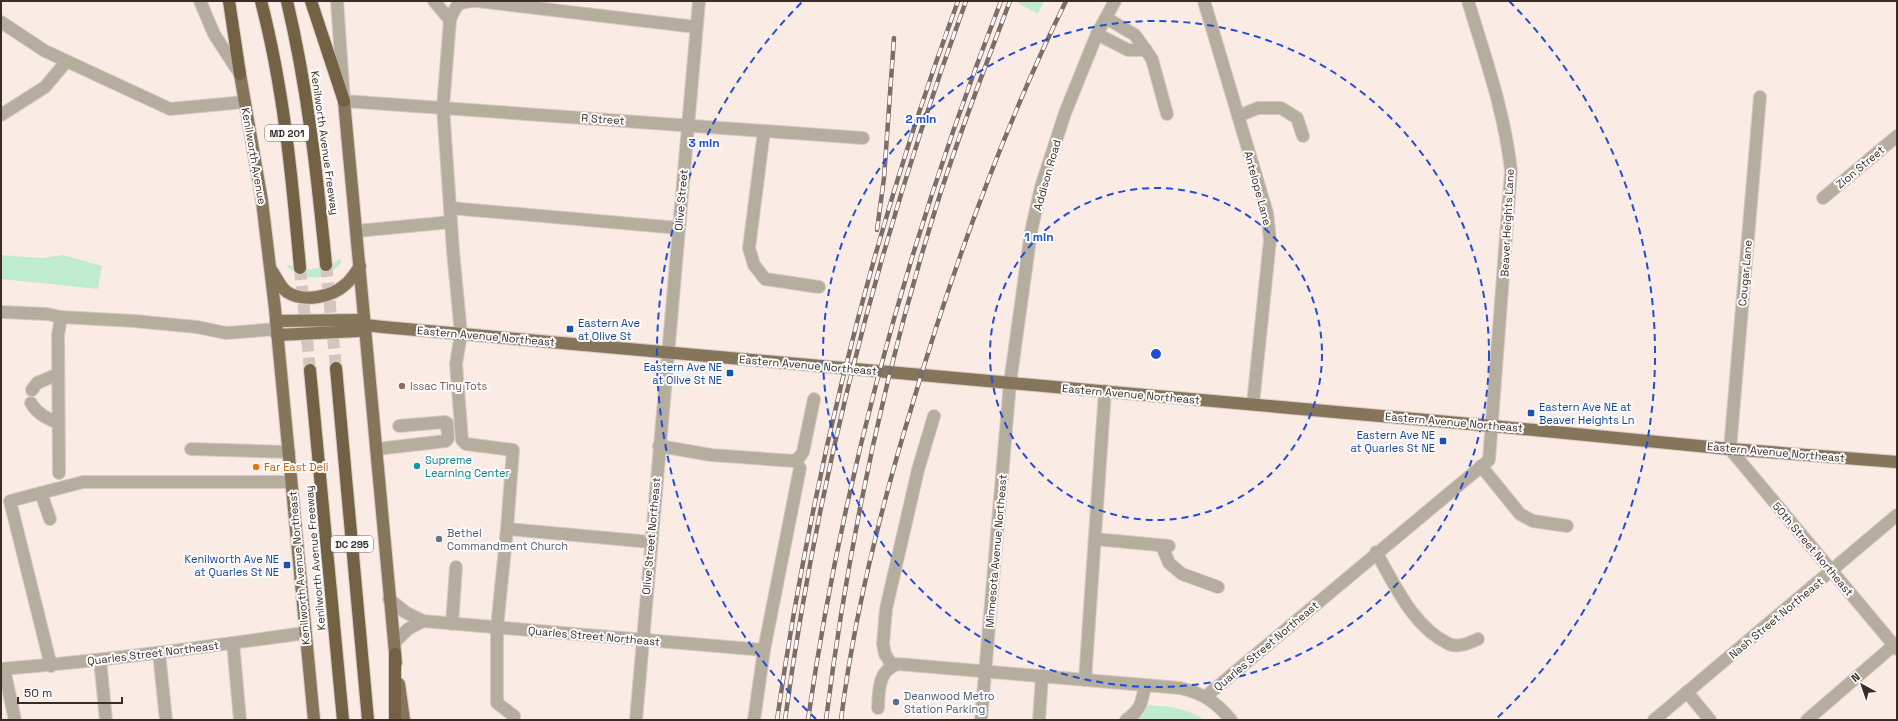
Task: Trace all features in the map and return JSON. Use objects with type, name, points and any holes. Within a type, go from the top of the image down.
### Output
[{"type":"highway","points":[[229,1],[240,74]]},
{"type":"highway","name":"MD 201","points":[[261,1],[277,72],[286,129],[300,268]]},
{"type":"highway","name":"Kenilworth Avenue Freeway","points":[[287,1],[301,65],[314,141],[326,265]]},
{"type":"highway","points":[[311,1],[344,101]]},
{"type":"highway","name":"DC 295","points":[[336,368],[368,720]]},
{"type":"highway","name":"Kenilworth Avenue Freeway","points":[[310,370],[343,720]]},
{"type":"highway","points":[[394,649],[395,720]]},
{"type":"main road","name":"Kenilworth Avenue","points":[[240,74],[262,201],[277,328]]},
{"type":"main road","points":[[344,101],[377,449],[389,599],[404,720]]},
{"type":"main road","points":[[270,268],[288,292],[311,297],[336,291],[347,283],[360,266]]},
{"type":"main road","name":"Eastern Avenue Northeast","points":[[277,328],[358,331],[365,325],[1253,404],[1730,449],[1897,462]]},
{"type":"main road","name":"Kenilworth Avenue Northeast","points":[[277,328],[314,720]]},
{"type":"street","name":"Kenilworth Avenue","points":[[200,1],[214,34],[240,74]]},
{"type":"street","points":[[337,1],[344,101]]},
{"type":"street","points":[[434,1],[450,20]]},
{"type":"street","points":[[474,1],[461,2],[454,8],[450,20],[444,107],[451,222],[461,334],[456,364],[462,440],[466,444],[513,450],[497,628],[497,703],[514,716],[514,720]]},
{"type":"street","points":[[477,1],[696,28]]},
{"type":"street","name":"Olive Street","points":[[668,352],[699,1]]},
{"type":"street","name":"Addison Road","points":[[1010,383],[1031,232],[1041,187],[1065,113],[1097,34],[1115,1]]},
{"type":"street","name":"Antelope Lane","points":[[1204,1],[1267,212],[1270,240],[1253,404]]},
{"type":"street","name":"Beaver Heights Lane","points":[[1468,1],[1501,113],[1509,150],[1511,171],[1493,426]]},
{"type":"street","points":[[1106,18],[1135,35],[1152,59],[1167,114]]},
{"type":"street","points":[[1,22],[30,43],[66,62],[170,109],[244,102]]},
{"type":"street","points":[[1097,34],[1128,50],[1146,50]]},
{"type":"street","points":[[1,115],[45,87],[66,62]]},
{"type":"street","name":"Cougar Lane","points":[[1730,449],[1760,97]]},
{"type":"street","name":"R Street","points":[[344,101],[863,138]]},
{"type":"street","points":[[1238,116],[1258,108],[1281,108],[1297,118],[1303,136]]},
{"type":"street","points":[[764,131],[749,248],[754,265],[765,279],[819,287]]},
{"type":"street","name":"Zion Street","points":[[1824,198],[1897,136]]},
{"type":"street","points":[[450,208],[678,228]]},
{"type":"street","points":[[357,231],[451,222]]},
{"type":"street","points":[[1,312],[134,321],[197,327],[226,333],[277,328]]},
{"type":"street","points":[[59,473],[58,335],[61,317]]},
{"type":"street","name":"Olive Street Northeast","points":[[636,720],[668,352]]},
{"type":"street","points":[[32,390],[37,383],[58,374]]},
{"type":"street","name":"Minnesota Avenue Northeast","points":[[981,720],[1010,383]]},
{"type":"street","points":[[1085,680],[1105,391]]},
{"type":"street","points":[[659,446],[711,455],[794,461],[800,458],[803,452],[814,399]]},
{"type":"street","points":[[31,403],[34,409],[45,417],[58,422]]},
{"type":"street","points":[[878,708],[879,686],[886,670],[892,665],[885,654],[883,644],[886,608],[918,470],[934,416]]},
{"type":"street","points":[[377,449],[446,441],[448,438],[447,423],[445,422],[399,426]]},
{"type":"street","name":"Quarles Street Northeast","points":[[892,665],[912,664],[1180,688],[1205,697],[1376,552],[1489,460],[1493,426]]},
{"type":"street","points":[[192,449],[289,452]]},
{"type":"street","name":"50th Street Northeast","points":[[1730,449],[1896,647]]},
{"type":"street","points":[[1481,466],[1520,514],[1533,521],[1567,526]]},
{"type":"street","points":[[754,720],[764,650],[800,468]]},
{"type":"street","points":[[51,666],[10,501],[83,482],[291,482]]},
{"type":"street","points":[[40,493],[50,519]]},
{"type":"street","name":"Nash Street Northeast","points":[[1654,720],[1897,515]]},
{"type":"street","points":[[507,530],[651,542]]},
{"type":"street","points":[[1095,539],[1166,546],[1169,563],[1182,574],[1218,587]]},
{"type":"street","points":[[1376,552],[1412,613],[1429,629],[1450,644],[1468,644],[1478,638]]},
{"type":"street","points":[[452,624],[456,567]]},
{"type":"street","name":"Quarles Street Northeast","points":[[389,599],[405,612],[423,622],[764,650]]},
{"type":"street","points":[[394,649],[408,629],[423,622]]},
{"type":"street","name":"Quarles Street Northeast","points":[[2,669],[51,666],[305,633]]},
{"type":"street","points":[[233,643],[240,720]]},
{"type":"street","points":[[1807,720],[1896,647]]},
{"type":"street","points":[[159,653],[166,720]]},
{"type":"street","points":[[100,660],[106,720]]},
{"type":"street","points":[[2,669],[16,720]]},
{"type":"street","points":[[1039,720],[1042,676]]},
{"type":"street","points":[[1126,720],[1136,713],[1141,704],[1145,685]]},
{"type":"street","points":[[1687,692],[1710,720]]},
{"type":"street","points":[[1205,697],[1220,706],[1231,720]]},
{"type":"green space","points":[[1019,1],[1044,1],[1038,14],[1018,3]]},
{"type":"green space","points":[[1,255],[42,258],[63,255],[102,266],[98,289],[1,279]]},
{"type":"green space","points":[[340,259],[341,263],[335,269],[322,276],[315,277],[308,277],[294,272],[288,267],[287,264],[294,267],[315,269]]},
{"type":"green space","points":[[1148,705],[1184,710],[1191,712],[1205,720],[1134,720],[1143,715]]},
{"type":"tunnel","points":[[326,265],[336,368]]},
{"type":"tunnel","points":[[300,268],[310,370]]},
{"type":"railway","points":[[777,720],[791,628],[808,537],[848,356],[898,177],[958,1]]},
{"type":"railway","points":[[785,720],[815,537],[834,446],[856,356],[906,177],[935,88],[966,1]]},
{"type":"railway","points":[[808,720],[840,536],[884,355],[938,177],[968,88],[1001,1]]},
{"type":"railway","points":[[826,720],[845,589],[857,524],[870,458],[901,328],[946,176],[972,101],[1010,1]]},
{"type":"railway","points":[[841,720],[846,680],[869,563],[889,486],[927,357],[961,253],[980,202],[1021,100],[1066,1]]},
{"type":"railway","points":[[877,230],[884,178],[894,38]]},
{"type":"place","name":"Eastern Ave at Olive St","points":[[570,329]]},
{"type":"place","name":"Eastern Ave NE at Olive St NE","points":[[730,373]]},
{"type":"place","name":"Issac Tiny Tots","points":[[402,386]]},
{"type":"place","name":"Eastern Ave NE at Beaver Heights Ln","points":[[1531,413]]},
{"type":"place","name":"Eastern Ave NE at Quarles St NE","points":[[1443,441]]},
{"type":"place","name":"Supreme Learning Center","points":[[417,466]]},
{"type":"place","name":"Far East Deli","points":[[256,467]]},
{"type":"place","name":"Bethel Commandment Church","points":[[439,539]]},
{"type":"place","name":"Kenilworth Ave NE at Quarles St NE","points":[[287,565]]},
{"type":"place","name":"Deanwood Metro Station Parking","points":[[896,702]]}]
